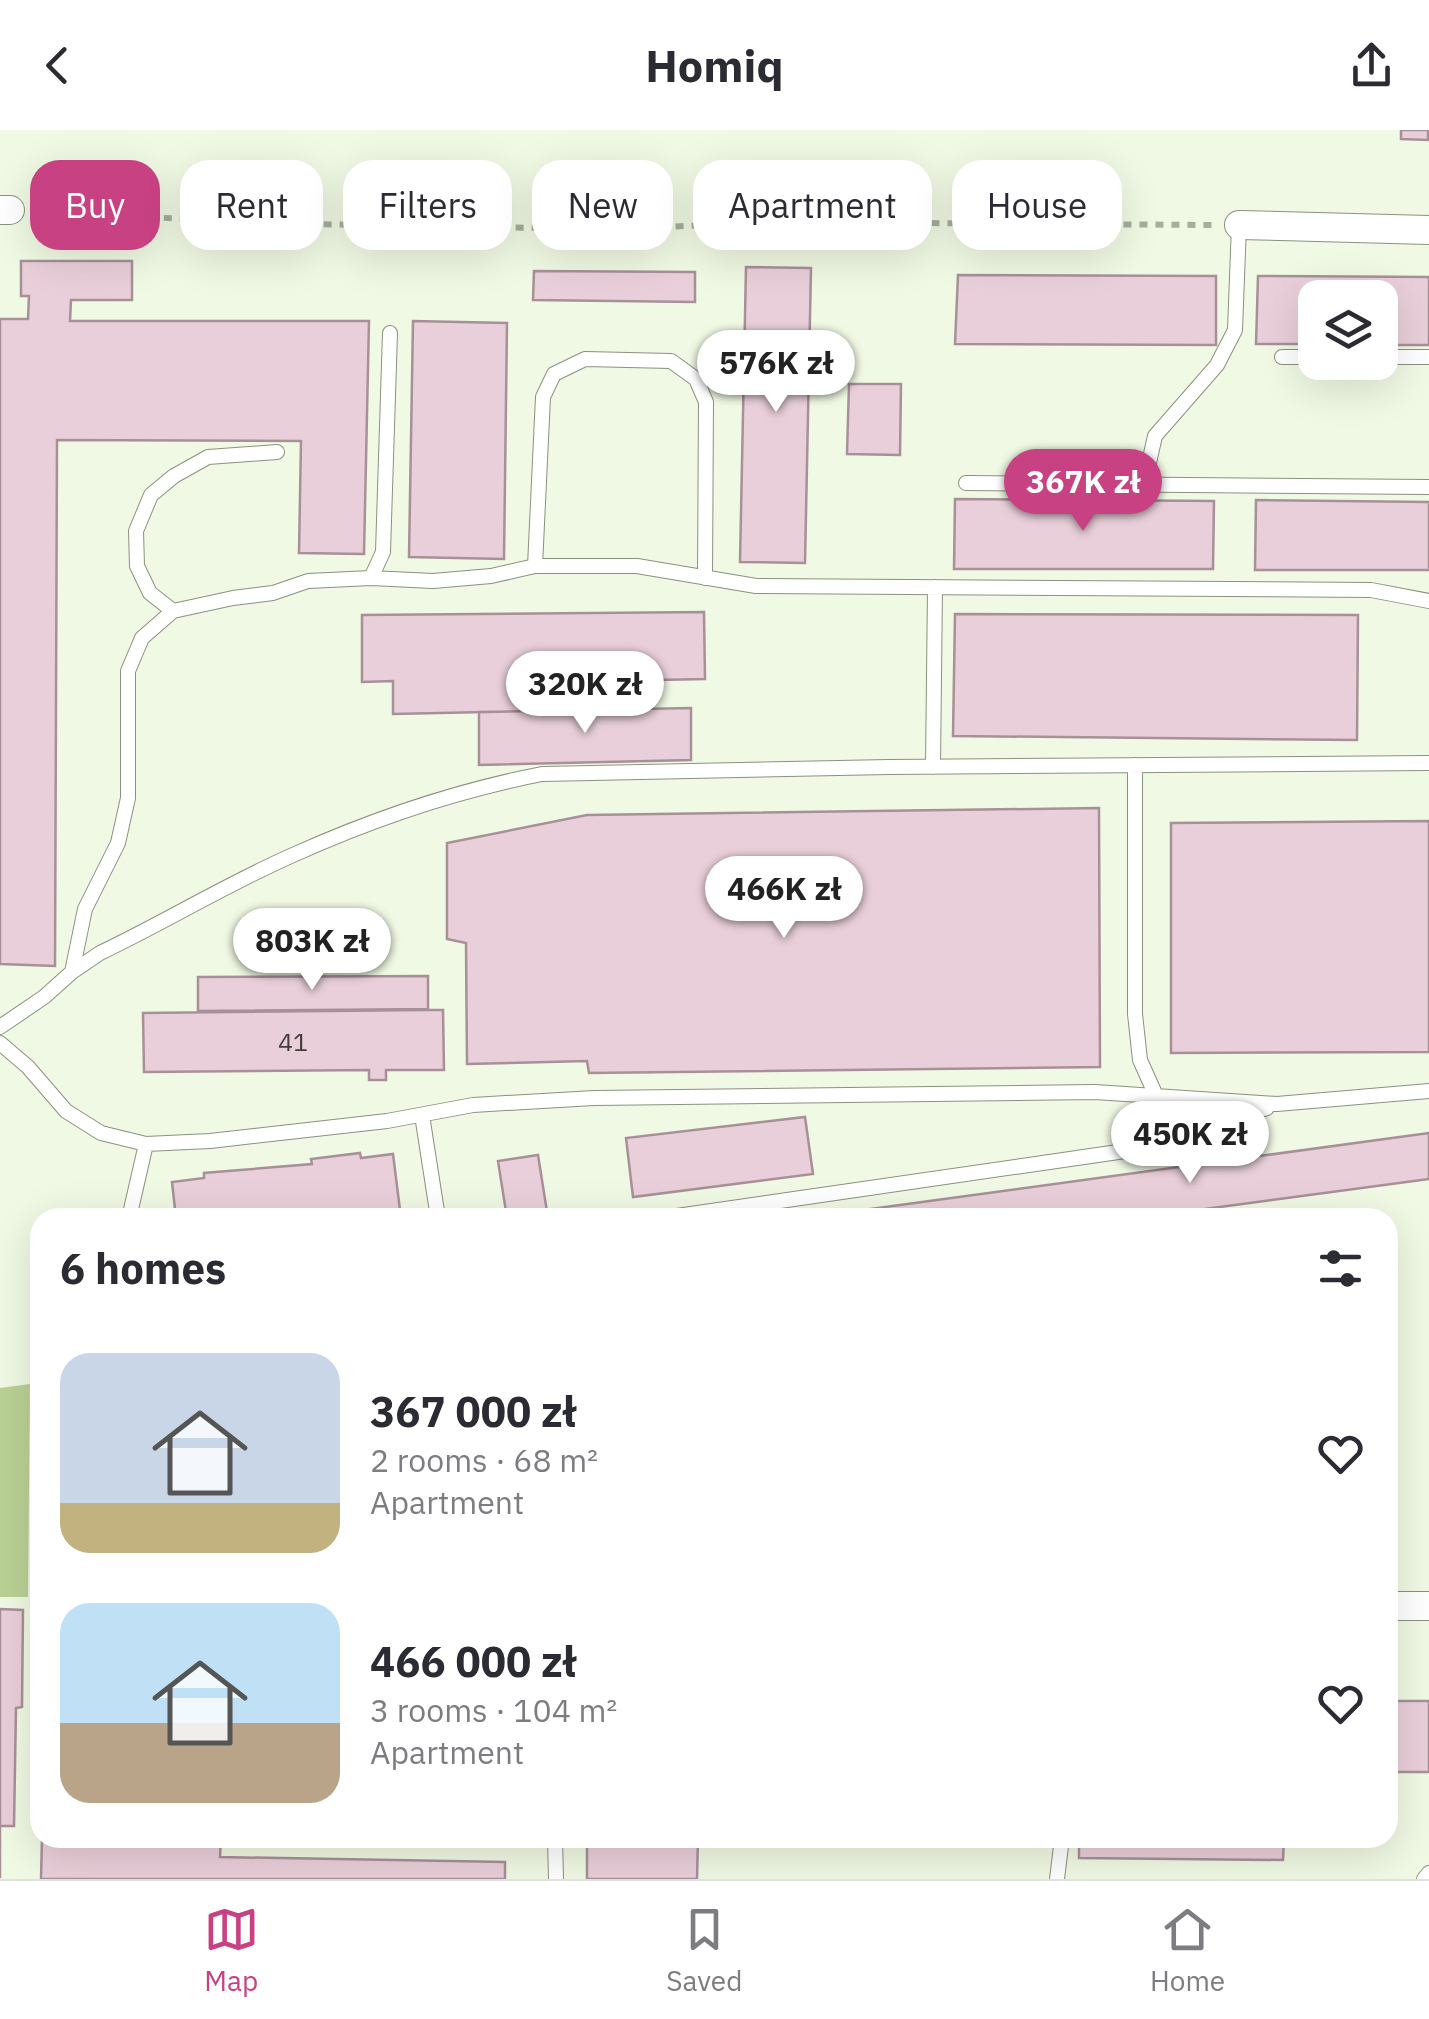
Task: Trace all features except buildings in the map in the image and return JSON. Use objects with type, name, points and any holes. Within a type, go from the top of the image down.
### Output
[{"type":"street","points":[[1240,225],[1429,230]]},
{"type":"street","points":[[1398,1606],[1429,1606]]},
{"type":"lane","points":[[1144,485],[1155,436],[1217,365],[1236,330],[1240,225]]},
{"type":"lane","points":[[371,578],[383,552],[390,332]]},
{"type":"lane","points":[[1282,357],[1298,357]]},
{"type":"lane","points":[[1398,357],[1429,357]]},
{"type":"lane","points":[[535,566],[543,397],[554,374],[584,360],[671,361],[696,379],[706,402],[706,578]]},
{"type":"lane","points":[[173,612],[150,593],[137,566],[136,531],[150,495],[208,457],[276,452]]},
{"type":"lane","points":[[966,483],[1429,487]]},
{"type":"lane","points":[[72,972],[84,909],[118,843],[128,798],[128,671],[142,638],[173,612],[273,593],[308,581],[434,580],[491,576],[535,566],[637,566],[756,586],[1371,590],[1429,601]]},
{"type":"lane","points":[[933,766],[935,587]]},
{"type":"lane","points":[[0,1027],[100,953],[291,856],[423,804],[486,785],[542,774],[933,766],[1429,764]]},
{"type":"lane","points":[[1135,765],[1135,1014],[1140,1060],[1157,1098]]},
{"type":"lane","points":[[0,1044],[28,1067],[66,1112],[101,1132],[146,1144],[210,1141],[474,1105],[594,1098],[1077,1092],[1277,1104],[1429,1091]]},
{"type":"lane","points":[[732,1208],[1125,1151],[1277,1104]]},
{"type":"lane","points":[[422,1115],[436,1208]]},
{"type":"lane","points":[[132,1208],[146,1144]]},
{"type":"lane","points":[[555,1848],[556,1879]]},
{"type":"lane","points":[[1057,1879],[1061,1848]]},
{"type":"path","points":[[5,210],[259,224],[470,228],[770,222],[1240,225]]},
{"type":"green space","points":[[30,1384],[28,1597],[0,1597],[0,1388]]}]
